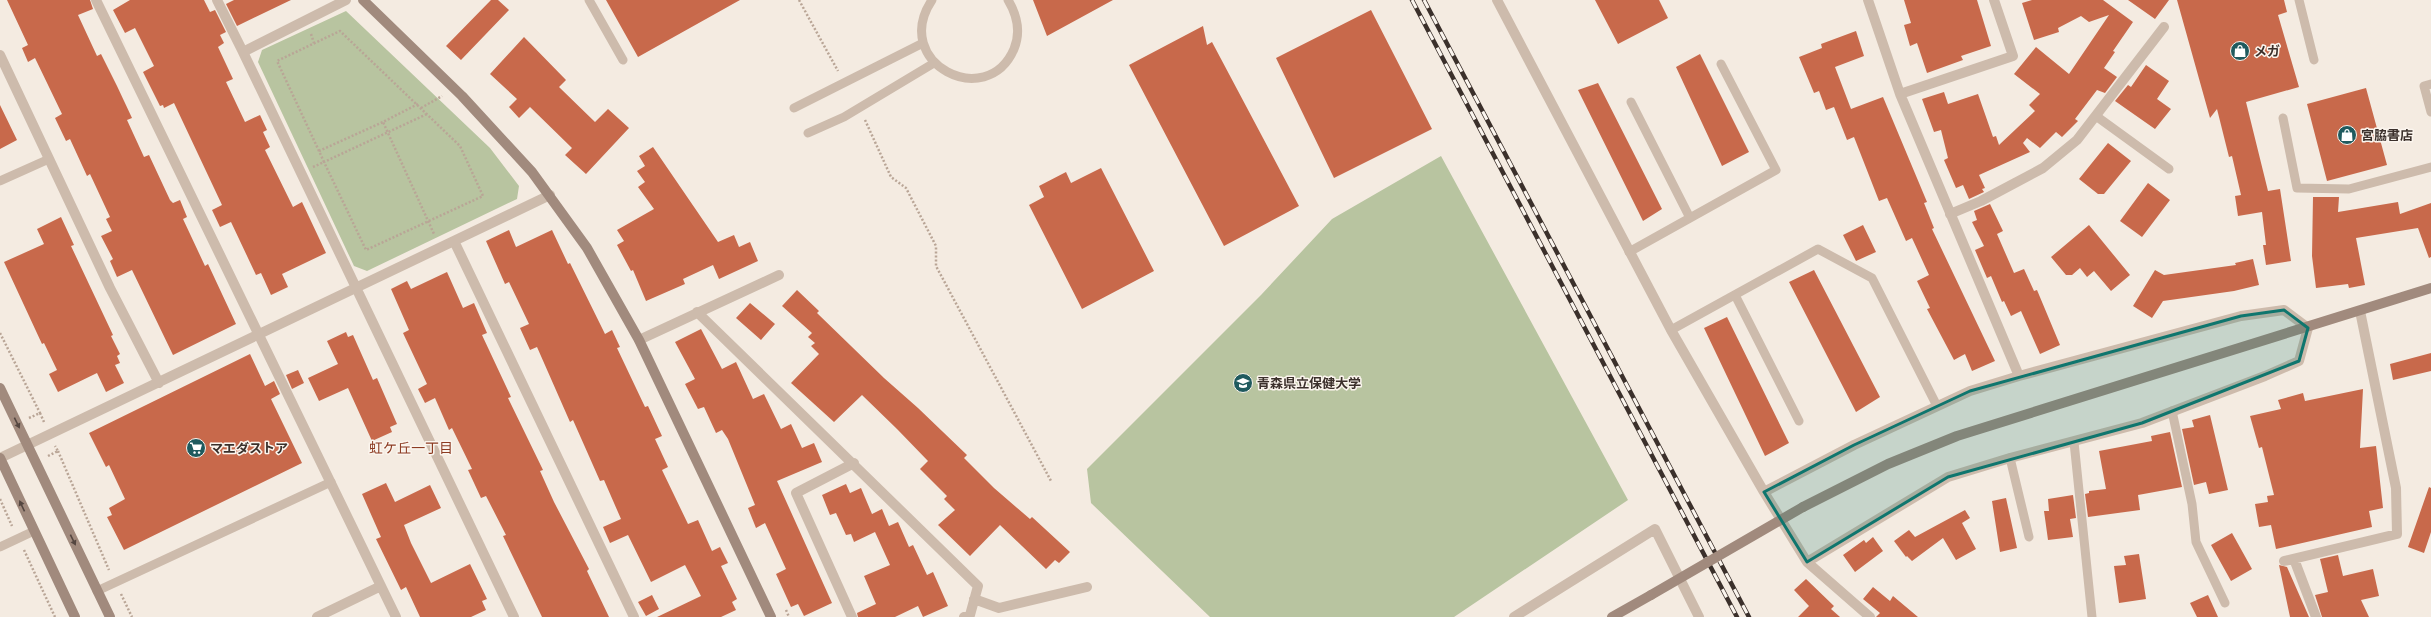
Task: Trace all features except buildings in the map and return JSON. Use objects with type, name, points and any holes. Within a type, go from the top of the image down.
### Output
[{"type":"street","points":[[96,0],[396,617]]},
{"type":"street","points":[[217,0],[514,617]]},
{"type":"street","points":[[243,52],[346,0]]},
{"type":"street","points":[[363,0],[462,96],[532,172],[587,248],[639,340],[771,617]]},
{"type":"street","points":[[1497,0],[1671,330],[1764,492],[1808,562],[1870,617]]},
{"type":"street","points":[[1868,0],[1900,94],[2019,376]]},
{"type":"street","points":[[1900,94],[2013,56],[1994,0]]},
{"type":"street","points":[[1950,214],[1981,201],[2043,168],[2077,140],[2164,27]]},
{"type":"street","points":[[0,55],[110,288],[159,383]]},
{"type":"street","points":[[74,617],[0,458],[28,446],[550,195]]},
{"type":"street","points":[[454,242],[634,617]]},
{"type":"street","points":[[639,340],[779,275]]},
{"type":"street","points":[[1612,617],[1803,507],[1888,464],[1957,436],[2308,328],[2431,288]]},
{"type":"street","points":[[1764,492],[1854,445],[1937,406],[1970,391],[2019,376],[2241,316],[2284,310],[2308,328]]},
{"type":"street","points":[[2284,561],[2397,534],[2396,488],[2360,311]]},
{"type":"street","points":[[698,312],[978,586],[970,616],[964,617]]},
{"type":"street","points":[[1808,562],[1948,477],[2010,458],[2142,423],[2265,376],[2298,361],[2308,328]]},
{"type":"street","points":[[0,388],[110,617]]},
{"type":"street","points":[[852,617],[796,493],[854,463]]},
{"type":"street","points":[[1514,617],[1655,529],[1699,617]]},
{"type":"street","points":[[2294,559],[2316,617]]},
{"type":"street","points":[[317,617],[381,586]]},
{"type":"street","points":[[974,599],[999,608],[1087,587]]},
{"type":"lane","points":[[589,0],[623,60]]},
{"type":"lane","points":[[932,0],[924,14],[921,28],[923,43],[934,63],[946,72],[967,78],[988,75],[1001,67],[1011,56],[1018,35],[1015,13],[1008,0]]},
{"type":"lane","points":[[2299,0],[2314,60]]},
{"type":"lane","points":[[794,108],[923,43]]},
{"type":"lane","points":[[808,133],[859,108],[934,63]]},
{"type":"lane","points":[[1629,252],[1776,170],[1721,64]]},
{"type":"lane","points":[[2431,84],[2424,86],[2431,112]]},
{"type":"lane","points":[[1631,102],[1690,218]]},
{"type":"lane","points":[[2096,116],[2169,169]]},
{"type":"lane","points":[[2283,118],[2297,188],[2348,189],[2431,167]]},
{"type":"lane","points":[[0,181],[49,159]]},
{"type":"lane","points":[[1671,330],[1818,250],[1872,278],[1937,406]]},
{"type":"lane","points":[[1735,295],[1799,420]]},
{"type":"lane","points":[[2172,411],[2192,504],[2196,542],[2225,603]]},
{"type":"lane","points":[[2074,442],[2092,617]]},
{"type":"lane","points":[[2010,458],[2029,536]]},
{"type":"lane","points":[[97,591],[331,482]]},
{"type":"lane","points":[[0,547],[34,531]]},
{"type":"path","points":[[799,0],[845,83]]},
{"type":"path","points":[[340,30],[418,104],[460,146],[484,196],[366,250],[277,62],[340,30]]},
{"type":"path","points":[[422,108],[442,96]]},
{"type":"path","points":[[319,151],[418,104]]},
{"type":"path","points":[[859,108],[891,177],[906,188],[936,246],[936,266],[1051,481]]},
{"type":"path","points":[[300,173],[427,114]]},
{"type":"path","points":[[382,122],[441,248]]},
{"type":"path","points":[[0,333],[40,413]]},
{"type":"path","points":[[58,451],[115,582],[132,617]]},
{"type":"path","points":[[0,499],[55,617]]},
{"type":"highlighted area","points":[[2284,310],[2308,328],[2299,361],[2142,423],[1948,477],[1807,562],[1764,492],[1854,445],[1970,391],[2241,316]]},
{"type":"green space","points":[[346,11],[490,148],[519,186],[517,199],[367,271],[354,266],[258,62],[262,50]]},
{"type":"green space","points":[[1441,156],[1628,500],[1454,617],[1210,617],[1091,503],[1087,469],[1261,295],[1332,219]]},
{"type":"railway","points":[[1412,0],[1737,617]]},
{"type":"railway","points":[[1424,0],[1749,617]]},
{"type":"place","name":"メガ","points":[[2240,51]]},
{"type":"place","name":"宮脇書店","points":[[2347,135]]},
{"type":"place","name":"青森県立保健大学","points":[[1243,383]]},
{"type":"place","name":"マエダストア","points":[[196,448]]},
{"type":"district","name":"虹ケ丘一丁目","points":[[411,448]]}]
